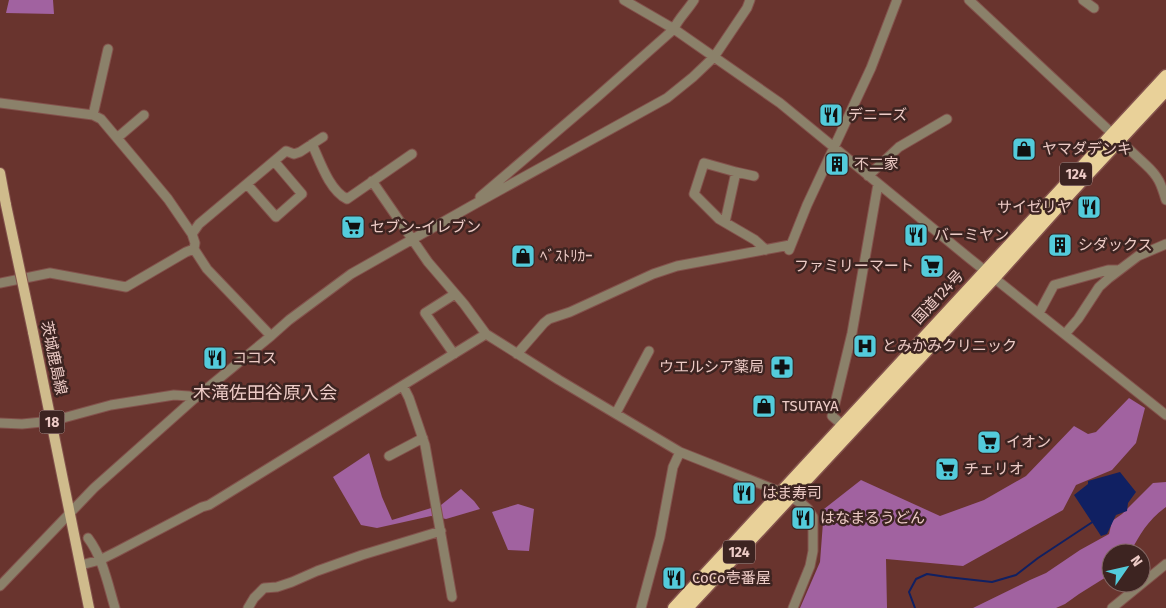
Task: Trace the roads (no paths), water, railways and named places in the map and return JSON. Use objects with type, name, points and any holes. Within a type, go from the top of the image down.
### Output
[{"type":"highway","name":"国道124号","points":[[687,608],[786,494],[1116,137],[1166,76]]},
{"type":"highway","name":"国道124号","points":[[1116,137],[1166,90]]},
{"type":"highway","name":"国道124号","points":[[674,608],[786,494]]},
{"type":"main road","name":"茨城鹿島線","points":[[0,173],[89,608]]},
{"type":"street","points":[[624,0],[674,30],[780,103],[1166,415]]},
{"type":"street","points":[[473,205],[482,194],[515,168],[674,30],[675,25],[694,0]]},
{"type":"street","points":[[0,586],[109,474],[288,320],[351,274],[667,98],[714,57],[747,8],[750,0]]},
{"type":"street","points":[[517,354],[549,319],[570,312],[653,274],[677,266],[766,250],[789,249],[807,205],[871,68],[897,0]]},
{"type":"street","points":[[969,0],[1156,174],[1166,200]]},
{"type":"street","points":[[1083,0],[1094,8]]},
{"type":"street","points":[[92,115],[108,49]]},
{"type":"street","points":[[0,103],[92,115],[101,119],[168,200],[192,234],[195,243],[194,249],[207,269],[271,336]]},
{"type":"street","points":[[117,138],[144,116]]},
{"type":"street","points":[[868,176],[899,147],[947,120]]},
{"type":"street","points":[[192,234],[199,224],[286,151],[294,154],[300,152],[323,137]]},
{"type":"street","points":[[312,144],[329,180],[342,196],[347,199],[412,154]]},
{"type":"street","points":[[247,184],[276,217],[302,194],[274,160]]},
{"type":"street","points":[[754,176],[704,163],[694,194],[719,219],[755,240],[766,250]]},
{"type":"street","points":[[725,222],[736,172]]},
{"type":"street","points":[[372,182],[412,240],[486,334],[680,452],[786,494],[804,505],[812,514],[812,551],[810,566],[793,608]]},
{"type":"street","points":[[846,429],[832,416],[852,333],[878,184]]},
{"type":"street","points":[[1065,334],[1099,288],[1118,270],[1138,256],[1166,244]]},
{"type":"street","points":[[0,283],[50,272],[126,287],[194,249]]},
{"type":"street","points":[[1039,313],[1054,285],[1108,270],[1118,270]]},
{"type":"street","points":[[454,354],[425,313],[455,294]]},
{"type":"street","points":[[81,565],[100,560],[202,507],[209,506],[486,334]]},
{"type":"street","points":[[616,413],[649,350]]},
{"type":"street","points":[[402,386],[409,398],[423,438],[452,597]]},
{"type":"street","points":[[0,423],[22,424],[52,421],[111,405],[174,395],[189,396],[194,399]]},
{"type":"street","points":[[389,456],[423,438]]},
{"type":"street","points":[[641,608],[660,537],[673,466],[680,452]]},
{"type":"street","points":[[248,608],[254,598],[264,588],[277,587],[353,558],[441,531]]},
{"type":"street","points":[[88,538],[100,560],[115,608]]},
{"type":"street","points":[[1112,608],[1166,564]]},
{"type":"waterway","points":[[915,608],[909,592],[916,579],[927,574],[992,582],[1016,575],[1094,521]]},
{"type":"place","name":"デニーズ","points":[[831,115]]},
{"type":"place","name":"ヤマダデンキ","points":[[1024,149]]},
{"type":"place","name":"不二家","points":[[837,164]]},
{"type":"place","name":"サイゼリヤ","points":[[1089,207]]},
{"type":"place","name":"セブン-イレブン","points":[[353,227]]},
{"type":"place","name":"バーミヤン","points":[[916,235]]},
{"type":"place","name":"シダックス","points":[[1060,245]]},
{"type":"place","name":"ﾍﾞｽﾄﾘｶｰ","points":[[523,256]]},
{"type":"place","name":"ファミリーマート","points":[[932,266]]},
{"type":"place","name":"とみかみクリニック","points":[[865,346]]},
{"type":"place","name":"ココス","points":[[215,358]]},
{"type":"place","name":"ウエルシア薬局","points":[[782,367]]},
{"type":"place","name":"TSUTAYA","points":[[764,406]]},
{"type":"place","name":"イオン","points":[[989,442]]},
{"type":"place","name":"チェリオ","points":[[947,469]]},
{"type":"place","name":"はま寿司","points":[[744,493]]},
{"type":"place","name":"はなまるうどん","points":[[803,518]]},
{"type":"place","name":"CoCo壱番屋","points":[[674,578]]},
{"type":"district","name":"木滝佐田谷原入会","points":[[265,393]]}]
